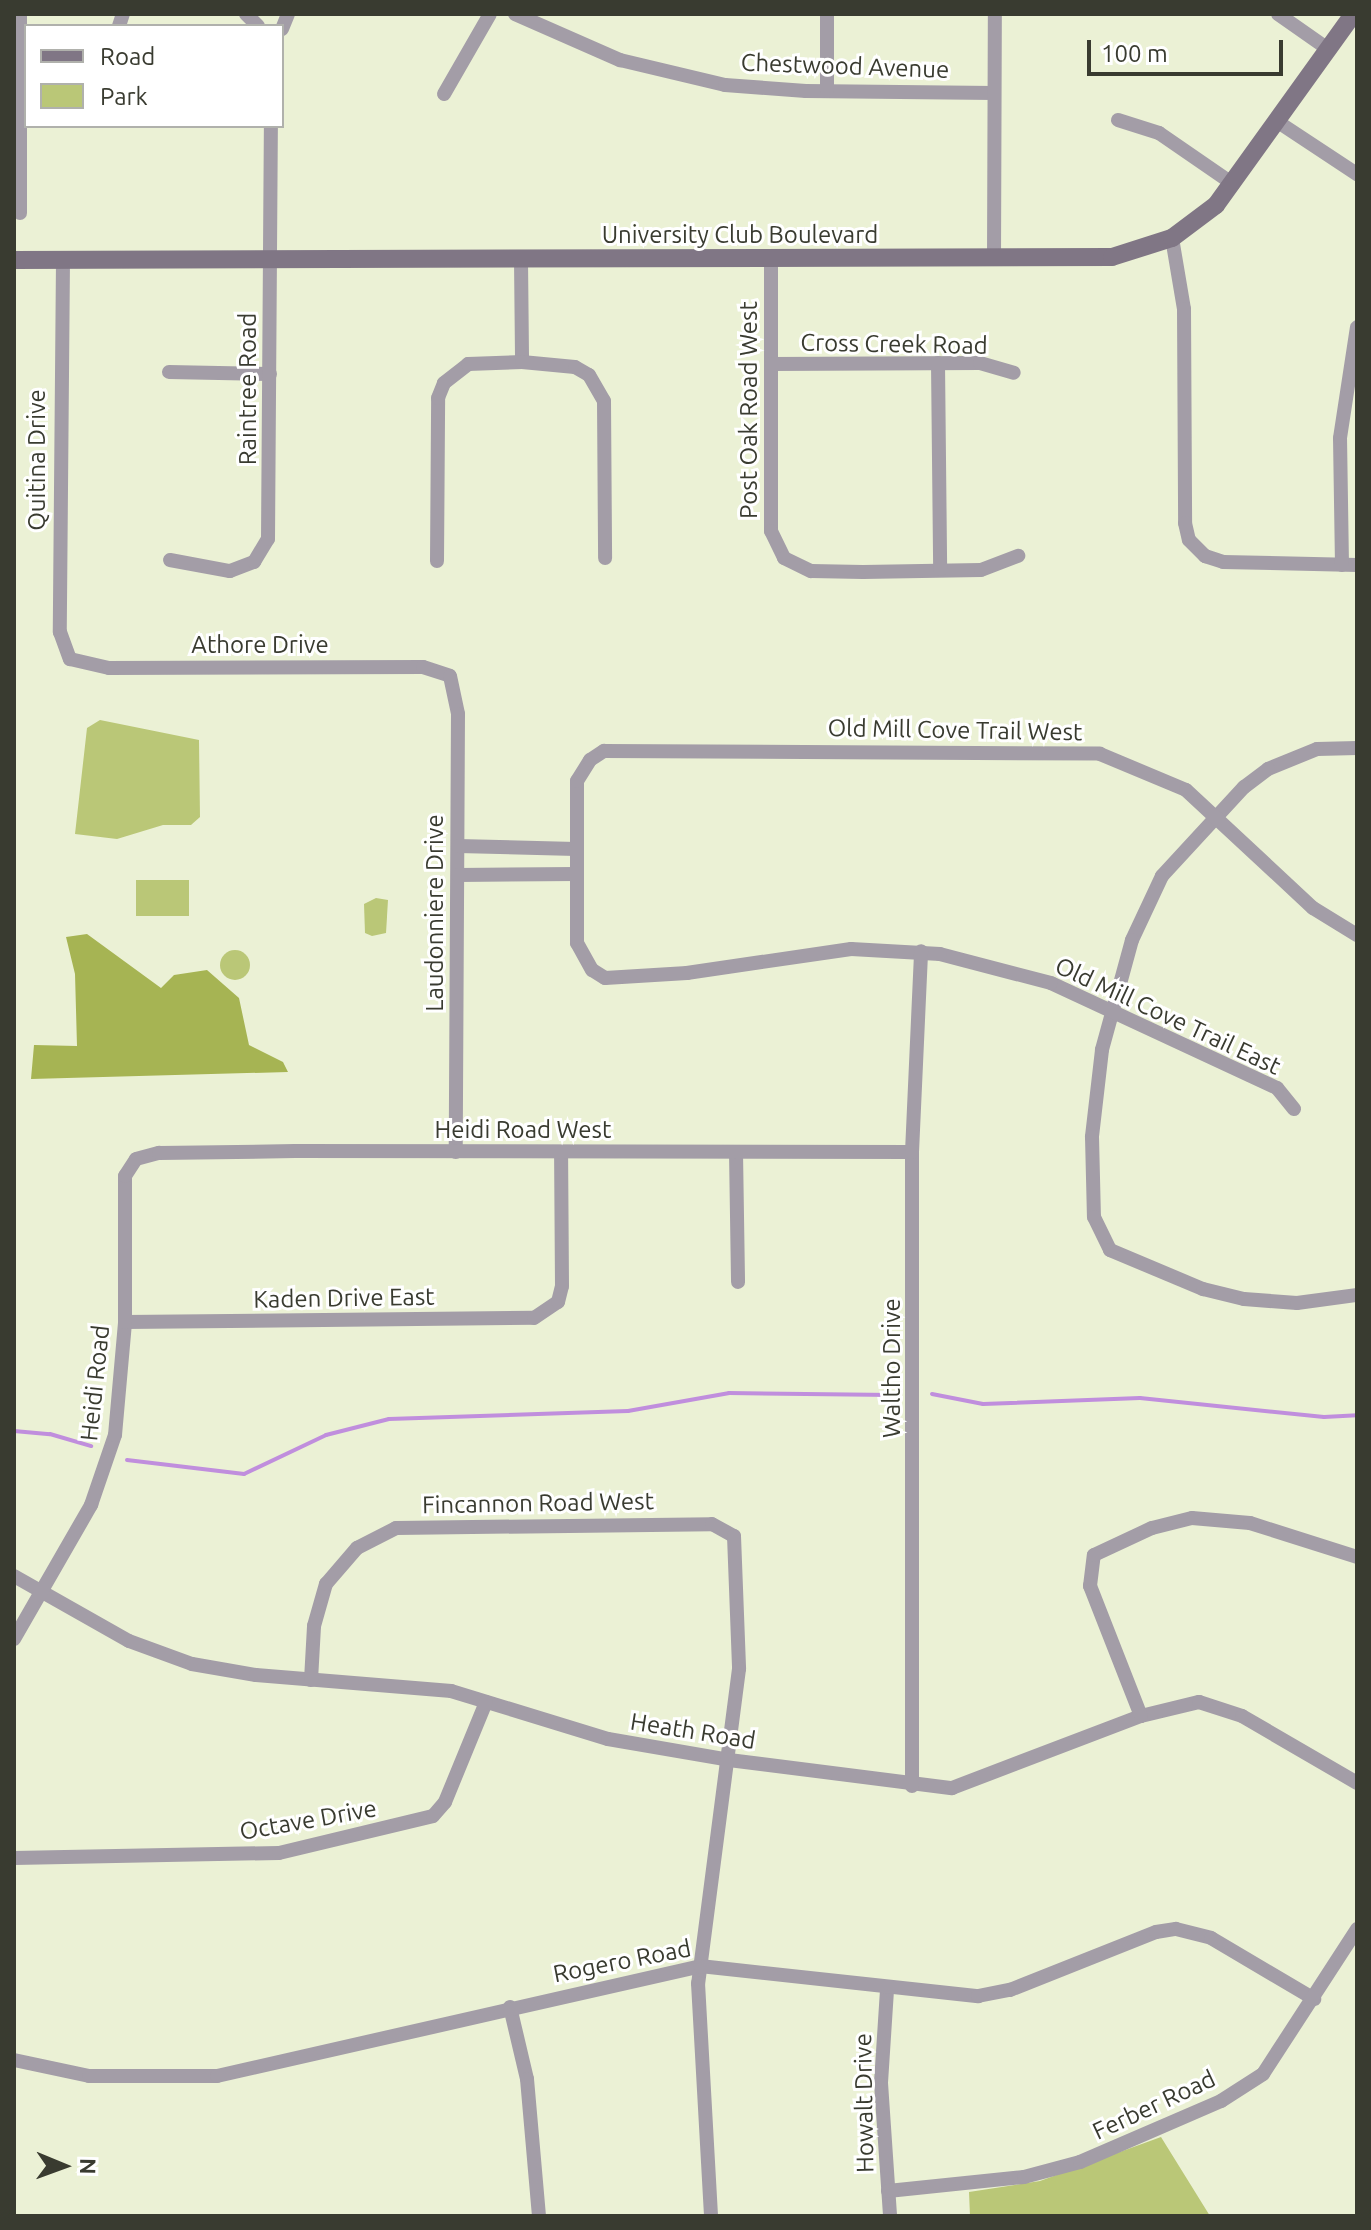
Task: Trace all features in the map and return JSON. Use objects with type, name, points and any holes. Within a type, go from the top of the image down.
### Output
[{"type":"street","points":[[20,14],[20,213]]},
{"type":"street","points":[[444,94],[490,14]]},
{"type":"street","name":"Chestwood Avenue","points":[[515,14],[592,50],[677,76],[758,89],[994,93]]},
{"type":"street","points":[[827,14],[827,91]]},
{"type":"street","points":[[994,259],[995,14]]},
{"type":"street","points":[[1278,14],[1328,49]]},
{"type":"street","name":"University Club Boulevard","points":[[14,260],[1112,257],[1172,238],[1205,214],[1233,184],[1353,14]]},
{"type":"street","points":[[1118,120],[1159,133],[1233,184]]},
{"type":"street","points":[[1278,122],[1357,174]]},
{"type":"street","name":"Raintree Road","points":[[170,560],[230,571],[254,562],[264,550],[270,529],[271,128]]},
{"type":"street","points":[[1172,238],[1184,309],[1185,523],[1195,547],[1223,562],[1350,565],[1340,438],[1357,327]]},
{"type":"street","name":"Post Oak Road West","points":[[771,259],[771,531],[784,558],[811,571],[940,569]]},
{"type":"street","name":"Quitina Drive","points":[[63,260],[60,632],[70,659]]},
{"type":"street","points":[[521,260],[522,362]]},
{"type":"street","points":[[437,561],[438,398],[444,383],[468,364],[522,362],[575,367],[589,375],[604,401],[605,558]]},
{"type":"street","points":[[938,363],[940,569],[981,570],[1018,556]]},
{"type":"street","name":"Cross Creek Road","points":[[772,364],[980,363],[1014,373]]},
{"type":"street","points":[[169,372],[270,374]]},
{"type":"street","name":"Athore Drive","points":[[70,659],[109,668],[423,667],[450,676]]},
{"type":"street","name":"Laudonniere Drive","points":[[450,676],[458,714],[456,1152]]},
{"type":"street","points":[[1357,748],[1293,755],[1244,787],[1173,862],[1149,898],[1114,1012],[1093,1099],[1094,1217],[1105,1246],[1181,1281],[1244,1299],[1297,1303],[1357,1295]]},
{"type":"street","name":"Old Mill Cove Trail West","points":[[576,849],[577,781],[590,760],[604,751],[1062,751],[1100,754],[1140,767],[1186,790],[1218,815],[1313,908],[1357,935]]},
{"type":"street","points":[[458,846],[576,849],[576,874],[458,875]]},
{"type":"street","name":"Old Mill Cove Trail East","points":[[576,874],[577,943],[592,970],[614,980],[801,953],[921,951],[1051,983],[1277,1088],[1294,1109]]},
{"type":"street","name":"Waltho Drive","points":[[912,1786],[912,1152],[921,951]]},
{"type":"street","points":[[736,1152],[738,1282]]},
{"type":"street","name":"Heidi Road West","points":[[136,1159],[159,1153],[912,1152]]},
{"type":"street","name":"Kaden Drive East","points":[[125,1322],[534,1318],[558,1302],[561,1153]]},
{"type":"street","name":"Heidi Road","points":[[14,1639],[91,1505],[107,1463],[119,1416],[125,1322],[125,1176],[136,1159]]},
{"type":"street","points":[[1141,1716],[1090,1586],[1094,1555],[1152,1528],[1206,1518],[1283,1531],[1357,1557]]},
{"type":"street","name":"Fincannon Road West","points":[[311,1680],[314,1626],[326,1584],[357,1548],[396,1528],[726,1527],[738,1549],[740,1613],[729,1760]]},
{"type":"street","name":"Heath Road","points":[[14,1576],[164,1655],[256,1675],[451,1691],[608,1739],[729,1760],[912,1786],[971,1785],[1141,1716],[1183,1704],[1220,1707],[1357,1783]]},
{"type":"street","name":"Octave Drive","points":[[14,1858],[279,1853],[433,1816],[445,1802],[486,1702]]},
{"type":"street","points":[[711,2216],[698,2001],[700,1966],[729,1760]]},
{"type":"street","name":"Rogero Road","points":[[14,2060],[89,2076],[217,2076],[700,1966],[958,1997],[1010,1990],[1156,1932],[1176,1929],[1211,1938],[1314,1999]]},
{"type":"street","name":"Ferber Road","points":[[888,2191],[1024,2177],[1081,2162],[1221,2101],[1263,2074],[1357,1929]]},
{"type":"street","name":"Howalt Drive","points":[[887,1990],[881,2083],[890,2216]]},
{"type":"street","points":[[510,2007],[527,2079],[539,2216]]},
{"type":"green space","points":[[100,720],[199,740],[200,817],[191,825],[163,825],[117,839],[75,834],[87,728]]},
{"type":"green space","points":[[136,880],[189,880],[189,916],[136,916]]},
{"type":"green space","points":[[376,898],[388,900],[386,933],[372,936],[365,933],[364,904]]},
{"type":"green space","points":[[87,934],[161,988],[174,975],[207,970],[239,998],[249,1045],[283,1062],[288,1072],[31,1079],[34,1045],[77,1046],[75,974],[66,937]]},
{"type":"green space","points":[[235,950],[241,951],[249,959],[249,971],[241,979],[235,980],[229,979],[221,971],[220,965],[221,959],[229,951]]},
{"type":"green space","points":[[1161,2137],[1210,2216],[970,2216],[969,2192],[1040,2181]]},
{"type":"waterway","points":[[127,1460],[244,1474],[326,1435],[389,1419],[628,1411],[729,1393],[893,1395]]},
{"type":"waterway","points":[[932,1394],[983,1404],[1140,1398],[1324,1417],[1357,1415]]},
{"type":"waterway","points":[[14,1431],[50,1434],[91,1446]]}]
